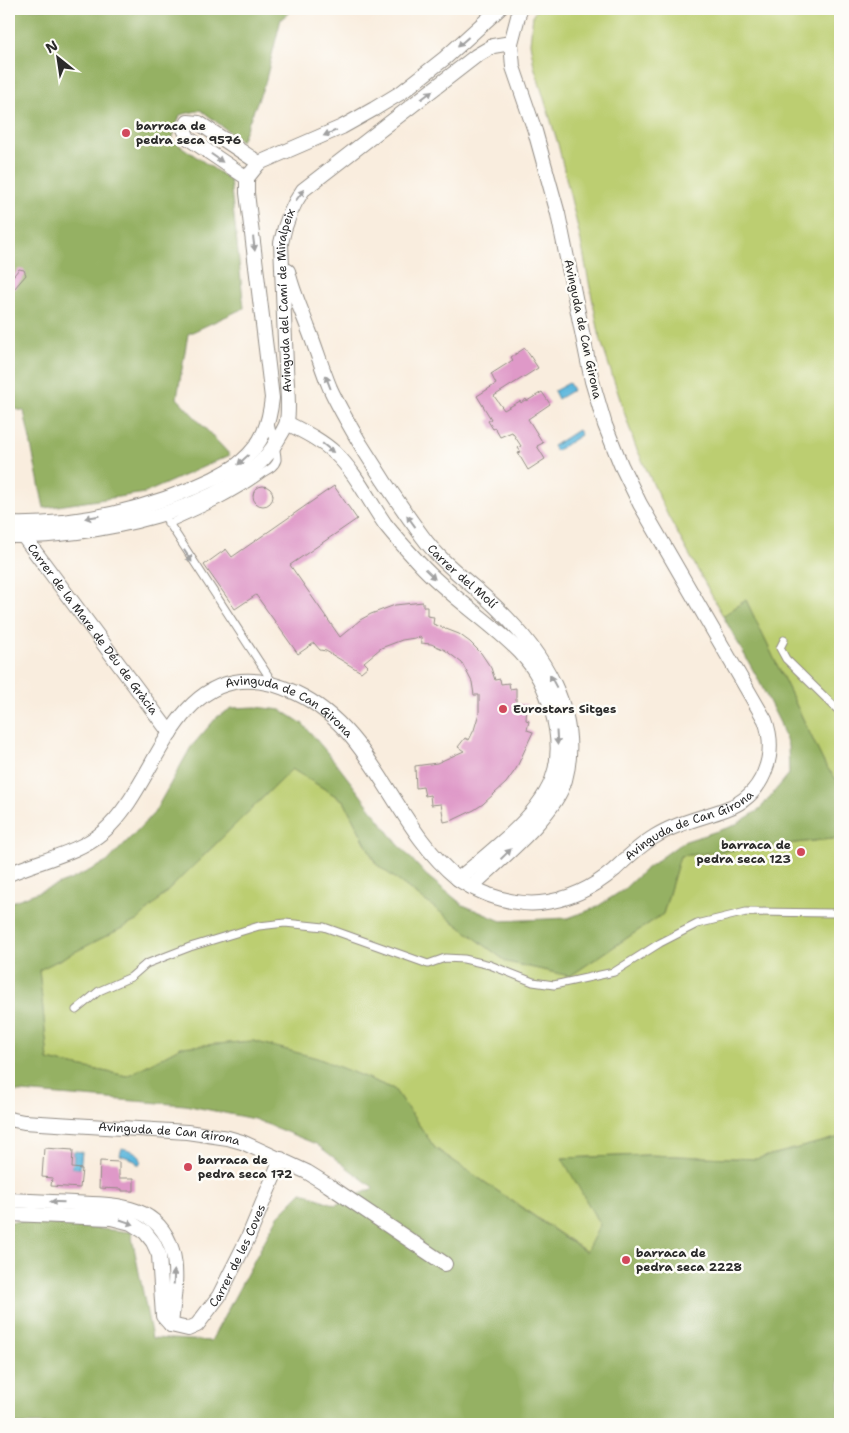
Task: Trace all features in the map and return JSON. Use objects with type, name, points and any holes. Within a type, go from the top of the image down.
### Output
[{"type":"street","points":[[259,163],[199,123],[188,122],[184,129],[188,138],[247,178],[259,163],[342,127],[402,92],[445,58],[499,9]]},
{"type":"street","points":[[511,43],[520,11]]},
{"type":"street","name":"Avinguda del Camí de Miralpeix","points":[[18,528],[49,536],[165,519],[233,484],[256,468],[274,446],[287,423],[281,243],[288,215],[303,190],[476,56],[493,46],[511,43]]},
{"type":"street","name":"Avinguda de Can Girona","points":[[9,874],[72,850],[102,834],[125,810],[170,733],[190,706],[214,688],[242,680],[273,683],[295,692],[330,714],[347,730],[362,749],[430,851],[458,879],[471,888],[501,899],[539,903],[580,893],[603,879],[642,844],[661,832],[730,808],[739,803],[759,784],[770,756],[771,739],[765,720],[640,504],[605,425],[592,381],[558,214],[536,131],[513,67],[511,43]]},
{"type":"street","name":"Avinguda del Camí de Miralpeix","points":[[9,536],[18,528],[93,517],[158,500],[204,483],[242,462],[257,445],[269,420],[272,398],[247,193],[247,178]]},
{"type":"street","name":"Carrer del Molí","points":[[281,243],[290,280],[330,388],[382,478],[424,538],[452,569],[496,607],[521,633],[545,665],[558,689],[566,721],[570,753],[564,782],[544,818],[471,888]]},
{"type":"street","name":"Carrer del Molí","points":[[287,423],[321,442],[342,460],[386,525],[426,571],[519,652],[542,683],[550,703],[555,721],[558,756],[552,780],[545,796],[531,815],[458,879]]},
{"type":"street","name":"Carrer de la Mare de Déu de Gràcia","points":[[18,528],[170,733]]},
{"type":"street","name":"Avinguda de Can Girona","points":[[9,1120],[187,1132],[242,1142],[281,1159],[328,1185],[445,1264]]},
{"type":"street","name":"Carrer de les Coves","points":[[171,1326],[188,1328],[197,1325],[219,1296],[248,1238],[281,1159]]},
{"type":"street","points":[[9,1200],[117,1205],[136,1210],[156,1222],[169,1243],[174,1264],[171,1326]]},
{"type":"street","points":[[9,1214],[111,1218],[132,1223],[145,1232],[153,1242],[159,1255],[163,1316],[171,1326]]},
{"type":"lane","points":[[269,420],[277,455],[277,462],[274,466],[220,501],[165,519],[273,683]]},
{"type":"lane","points":[[784,640],[780,648],[786,659],[840,712]]},
{"type":"lane","points":[[76,1010],[99,990],[131,977],[146,964],[190,947],[259,926],[285,923],[324,927],[428,964],[445,958],[464,959],[490,965],[533,982],[554,985],[614,972],[660,943],[697,924],[746,912],[840,912]]},
{"type":"green space","points":[[9,9],[294,9],[281,19],[265,83],[241,141],[201,110],[180,115],[172,140],[230,180],[244,308],[188,334],[177,398],[230,455],[145,493],[44,508],[24,411],[9,408]]},
{"type":"green space","points":[[537,9],[840,9],[840,784],[825,765],[746,600],[723,616],[668,516],[635,445],[600,338],[580,237],[558,144],[534,66],[530,43],[533,15]]},
{"type":"green space","points":[[746,600],[825,765],[840,784],[840,838],[680,856],[663,914],[570,976],[507,962],[376,864],[344,801],[292,769],[138,920],[39,970],[48,1060],[127,1076],[181,1047],[253,1041],[317,1058],[394,1089],[435,1148],[586,1252],[600,1225],[562,1158],[648,1155],[756,1159],[840,1137],[840,1424],[9,1424],[9,1222],[20,1221],[131,1232],[152,1338],[211,1341],[278,1216],[302,1192],[335,1205],[374,1188],[316,1144],[254,1119],[185,1105],[9,1091],[9,903],[70,880],[107,862],[154,813],[191,747],[217,717],[232,708],[256,707],[281,710],[303,724],[336,763],[397,843],[426,875],[463,905],[501,921],[568,918],[595,908],[623,890],[643,871],[683,842],[733,826],[759,810],[789,774],[788,746],[780,723],[723,616]]},
{"type":"green space","points":[[292,769],[344,801],[376,864],[507,962],[570,976],[663,914],[680,856],[840,838],[840,1137],[756,1159],[648,1155],[563,1158],[600,1225],[587,1252],[435,1148],[394,1089],[317,1058],[253,1041],[181,1047],[127,1076],[48,1060],[39,970],[138,920]]},
{"type":"water","points":[[569,383],[573,390],[558,399],[554,391]]},
{"type":"water","points":[[578,430],[581,435],[556,451],[553,446]]},
{"type":"water","points":[[122,1148],[138,1154],[140,1164],[137,1164],[135,1160],[120,1155]]},
{"type":"water","points":[[74,1151],[82,1152],[80,1169],[73,1168],[68,1164],[73,1165]]},
{"type":"building","points":[[19,269],[24,270],[26,275],[14,289],[9,285],[9,281]]},
{"type":"building","points":[[525,348],[538,368],[494,396],[504,410],[520,401],[521,403],[526,399],[527,401],[542,392],[550,404],[528,419],[543,443],[537,446],[545,459],[528,470],[518,453],[521,452],[518,448],[521,446],[512,432],[500,437],[488,421],[491,419],[477,396],[496,384],[491,374],[513,360],[511,357]]},
{"type":"building","points":[[259,486],[267,486],[273,492],[273,500],[267,506],[259,506],[253,500],[253,492]]},
{"type":"building","points":[[334,486],[357,519],[290,565],[340,637],[360,620],[371,614],[395,605],[423,602],[423,607],[427,607],[427,616],[434,617],[433,624],[459,634],[470,642],[481,653],[491,668],[495,680],[500,679],[501,684],[509,683],[510,689],[516,688],[516,704],[527,704],[526,720],[529,721],[527,730],[533,732],[516,769],[506,783],[483,804],[453,820],[444,822],[441,804],[431,805],[430,795],[425,796],[423,787],[416,788],[415,766],[437,763],[464,751],[458,747],[465,738],[469,740],[474,730],[479,713],[479,695],[474,695],[472,682],[462,663],[445,650],[431,644],[421,643],[421,637],[402,640],[381,648],[364,662],[368,666],[361,672],[326,651],[320,650],[314,643],[298,654],[256,595],[235,609],[204,565],[226,549],[232,557]]},
{"type":"building","points":[[44,1148],[73,1150],[72,1168],[82,1169],[80,1188],[51,1186],[52,1178],[42,1177]]},
{"type":"building","points":[[100,1161],[119,1162],[119,1178],[134,1178],[134,1191],[99,1188]]},
{"type":"place","name":"barraca de pedra seca 9576","points":[[126,133]]},
{"type":"place","name":"Eurostars Sitges","points":[[503,709]]},
{"type":"place","name":"barraca de pedra seca 123","points":[[801,852]]},
{"type":"place","name":"barraca de pedra seca 172","points":[[188,1167]]},
{"type":"place","name":"barraca de pedra seca 2228","points":[[626,1260]]}]
